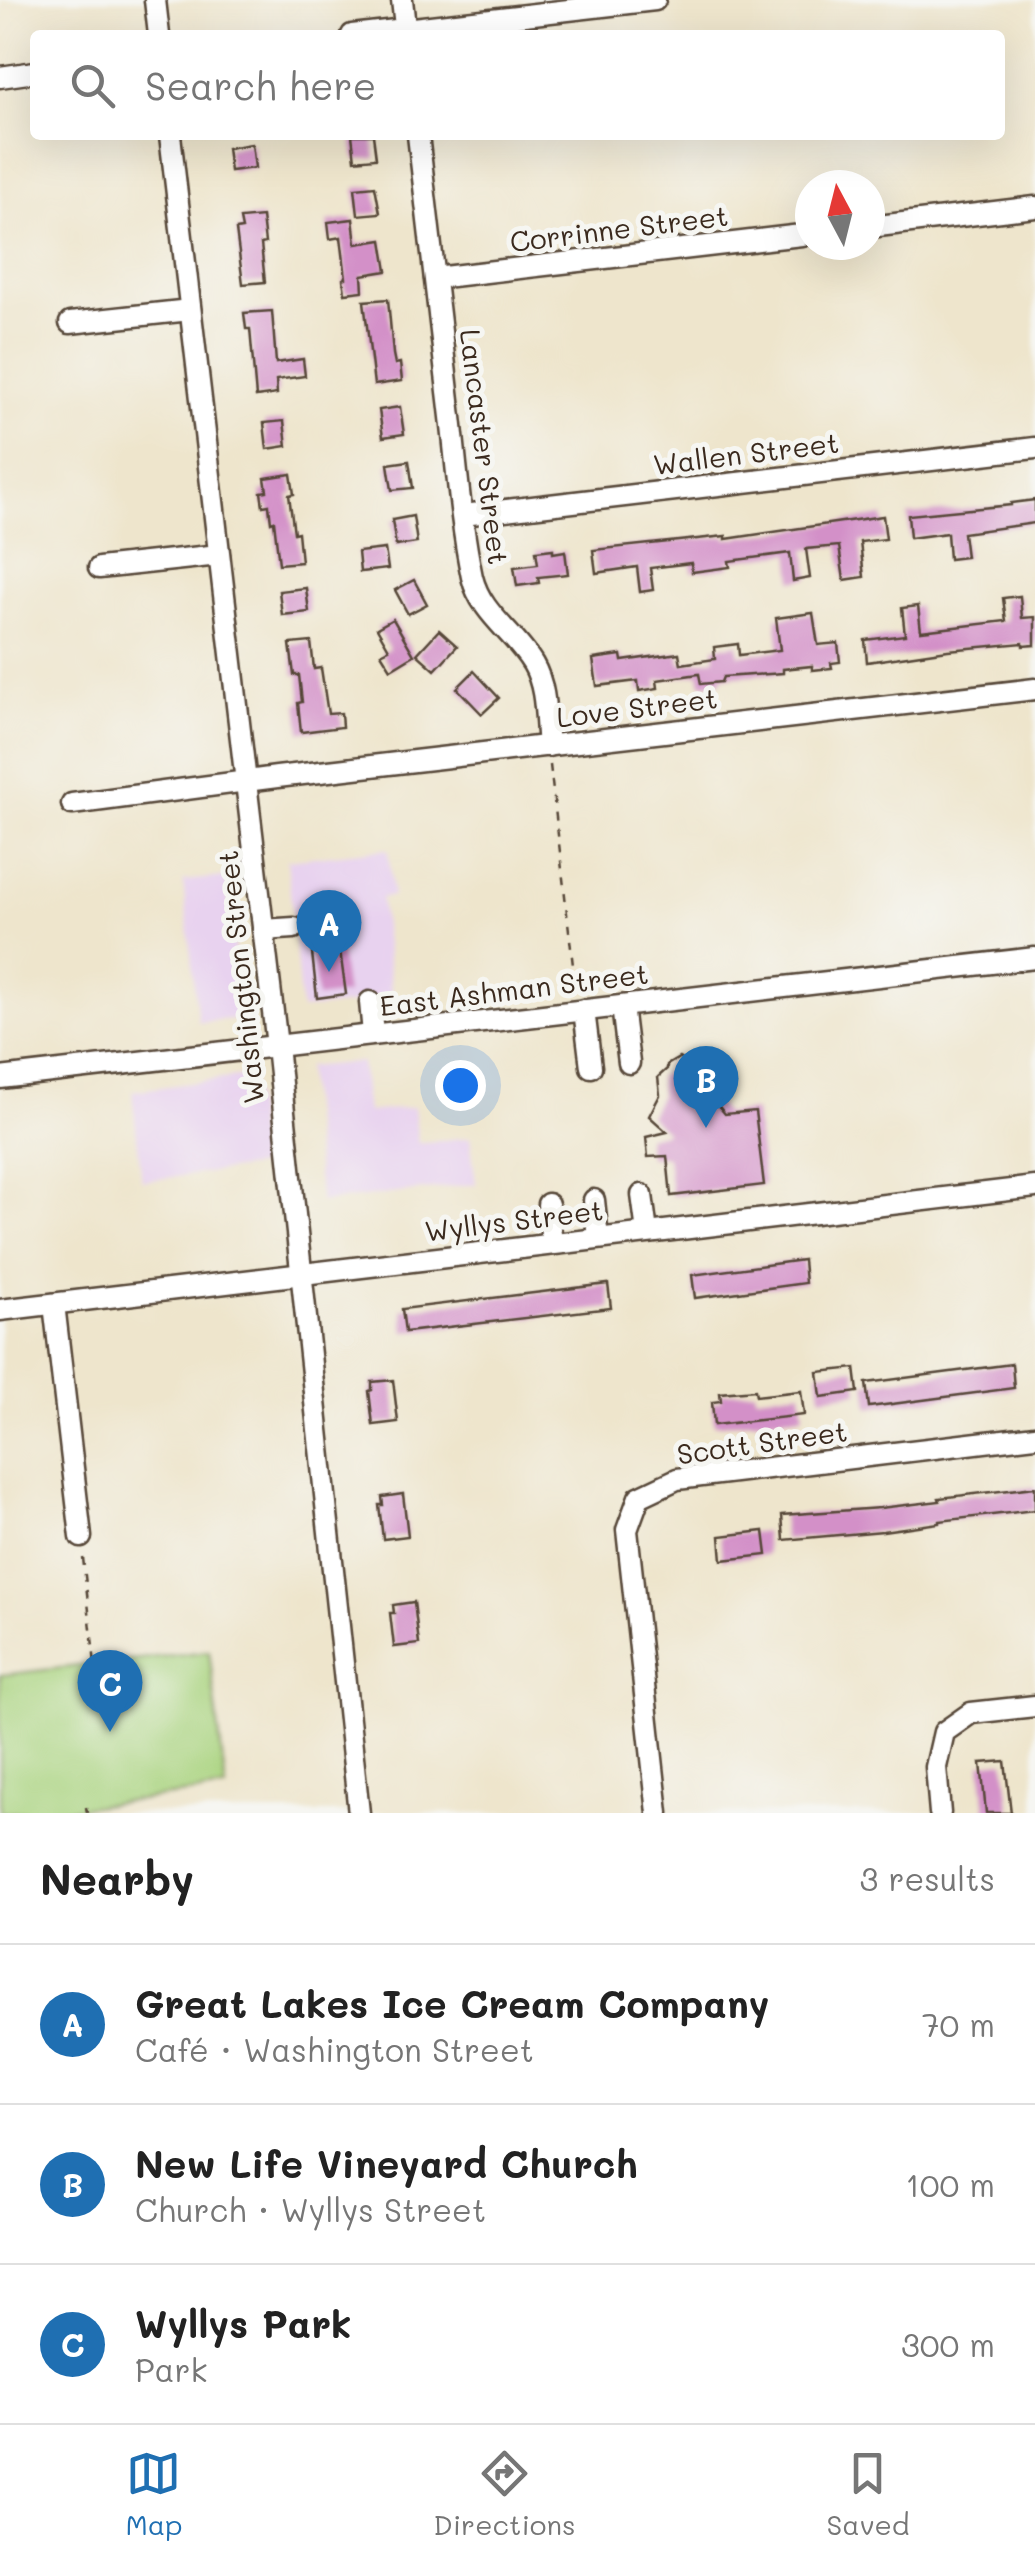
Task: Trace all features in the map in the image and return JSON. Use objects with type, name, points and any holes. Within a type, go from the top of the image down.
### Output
[{"type":"street","points":[[154,0],[157,30]]},
{"type":"street","points":[[402,0],[406,30]]},
{"type":"street","points":[[422,30],[655,0]]},
{"type":"street","points":[[0,76],[30,73]]},
{"type":"street","name":"Washington Street","points":[[171,140],[263,930],[359,1813]]},
{"type":"street","name":"Lancaster Street","points":[[419,140],[473,580],[490,614],[526,652],[542,684],[548,746]]},
{"type":"street","points":[[885,225],[1035,207]]},
{"type":"street","name":"Corrinne Street","points":[[435,278],[795,236]]},
{"type":"street","points":[[70,323],[190,310]]},
{"type":"street","name":"Wallen Street","points":[[462,515],[1035,448]]},
{"type":"street","points":[[99,568],[220,555]]},
{"type":"street","name":"Love Street","points":[[72,804],[1035,689]]},
{"type":"street","points":[[263,930],[294,928]]},
{"type":"street","name":"East Ashman Street","points":[[0,1078],[1035,958]]},
{"type":"street","points":[[370,1002],[374,1034]]},
{"type":"street","points":[[622,1006],[630,1063]]},
{"type":"street","points":[[584,1010],[591,1068]]},
{"type":"street","name":"Wyllys Street","points":[[0,1310],[1035,1187]]},
{"type":"street","points":[[642,1195],[647,1232]]},
{"type":"street","points":[[594,1200],[598,1238]]},
{"type":"street","points":[[548,1204],[552,1244]]},
{"type":"street","points":[[54,1304],[80,1536]]},
{"type":"street","name":"Scott Street","points":[[658,1813],[627,1530],[640,1496],[677,1479],[1035,1436]]},
{"type":"street","points":[[940,1813],[936,1767],[944,1732],[971,1713],[1035,1706]]},
{"type":"path","points":[[548,746],[575,982]]},
{"type":"path","points":[[80,1536],[95,1664]]},
{"type":"path","points":[[86,1807],[87,1813]]},
{"type":"shaded area","points":[[388,849],[393,896],[381,898],[392,999],[301,1010],[287,860]]},
{"type":"shaded area","points":[[226,877],[243,1018],[198,1022],[183,881]]},
{"type":"shaded area","points":[[361,1062],[367,1112],[414,1107],[418,1143],[470,1137],[476,1184],[320,1202],[306,1067]]},
{"type":"shaded area","points":[[252,1075],[261,1166],[142,1181],[132,1091]]},
{"type":"green space","points":[[209,1651],[226,1789],[38,1813],[0,1813],[0,1675]]},
{"type":"building","points":[[353,140],[374,140],[376,158],[355,160]]},
{"type":"building","points":[[252,144],[255,168],[230,171],[227,148]]},
{"type":"building","points":[[375,186],[380,213],[358,215],[355,188]]},
{"type":"building","points":[[262,217],[265,282],[243,284],[236,230],[242,229],[240,219]]},
{"type":"building","points":[[353,219],[356,244],[382,240],[387,271],[362,275],[363,291],[345,293],[341,237],[330,239],[328,222]]},
{"type":"building","points":[[388,299],[393,354],[395,364],[400,363],[402,381],[374,385],[364,301]]},
{"type":"building","points":[[272,311],[276,363],[303,359],[305,376],[276,380],[277,394],[256,397],[250,329],[246,329],[244,313]]},
{"type":"building","points":[[400,407],[404,434],[383,437],[379,410]]},
{"type":"building","points":[[284,421],[287,446],[267,449],[264,423]]},
{"type":"building","points":[[409,461],[413,488],[392,490],[388,464]]},
{"type":"building","points":[[291,474],[294,494],[289,495],[301,562],[279,564],[274,521],[271,522],[269,505],[263,506],[261,492],[267,491],[265,478]]},
{"type":"building","points":[[1035,500],[1035,523],[963,533],[966,557],[949,559],[947,533],[910,538],[908,515]]},
{"type":"building","points":[[413,516],[417,543],[396,546],[392,520]]},
{"type":"building","points":[[883,516],[886,539],[860,542],[864,577],[844,580],[839,546],[806,549],[810,578],[793,581],[790,553],[729,561],[730,567],[692,572],[691,563],[650,568],[653,590],[640,592],[637,567],[596,573],[593,550],[726,539]]},
{"type":"building","points":[[385,549],[388,569],[360,572],[358,552]]},
{"type":"building","points":[[553,549],[553,553],[565,551],[568,574],[538,577],[539,583],[517,586],[514,567],[538,564],[536,551]]},
{"type":"building","points":[[414,580],[427,604],[408,614],[395,590]]},
{"type":"building","points":[[306,588],[309,612],[282,615],[279,591]]},
{"type":"building","points":[[1020,596],[1022,618],[1035,617],[1035,645],[948,650],[867,662],[865,640],[905,635],[902,608],[918,606],[921,631],[1006,621],[1003,598]]},
{"type":"building","points":[[813,613],[818,645],[838,643],[840,662],[831,663],[832,668],[783,669],[783,673],[723,677],[721,682],[701,684],[699,674],[657,680],[658,688],[639,691],[638,681],[597,686],[593,659],[621,655],[622,661],[679,653],[681,664],[715,659],[714,647],[738,644],[739,655],[780,650],[776,618]]},
{"type":"building","points":[[393,619],[414,655],[391,669],[381,653],[389,649],[377,628]]},
{"type":"building","points":[[439,630],[457,646],[435,670],[417,654]]},
{"type":"building","points":[[311,642],[314,669],[321,668],[328,714],[341,713],[342,727],[301,732],[299,675],[294,675],[290,644]]},
{"type":"building","points":[[474,671],[499,698],[482,714],[457,688]]},
{"type":"building","points":[[345,937],[346,950],[340,951],[346,994],[317,998],[311,944]]},
{"type":"building","points":[[679,1058],[702,1070],[704,1088],[725,1114],[755,1111],[764,1185],[671,1196],[667,1156],[648,1157],[646,1137],[667,1132],[649,1116],[660,1095],[658,1077]]},
{"type":"building","points":[[803,1260],[805,1283],[695,1298],[692,1275]]},
{"type":"building","points":[[608,1284],[611,1308],[405,1332],[402,1309]]},
{"type":"building","points":[[1012,1364],[1014,1388],[869,1407],[866,1383]]},
{"type":"building","points":[[855,1368],[858,1392],[821,1397],[818,1372]]},
{"type":"building","points":[[393,1380],[398,1422],[373,1425],[369,1391],[372,1382]]},
{"type":"building","points":[[755,1390],[756,1396],[801,1391],[804,1415],[714,1425],[712,1402],[721,1401],[720,1393]]},
{"type":"building","points":[[1035,1487],[1035,1510],[784,1540],[782,1515],[880,1508]]},
{"type":"building","points":[[403,1494],[408,1536],[383,1539],[379,1505],[383,1505],[382,1497]]},
{"type":"building","points":[[764,1531],[767,1555],[722,1560],[720,1536]]},
{"type":"building","points":[[414,1602],[419,1644],[394,1647],[390,1613],[394,1613],[393,1605]]},
{"type":"building","points":[[1005,1761],[1011,1813],[986,1813],[981,1763]]},
{"type":"place","name":"Great Lakes Ice Cream Company","points":[[329,972]]},
{"type":"place","name":"New Life Vineyard Church","points":[[706,1128]]},
{"type":"place","name":"Wyllys Park","points":[[110,1732]]}]
